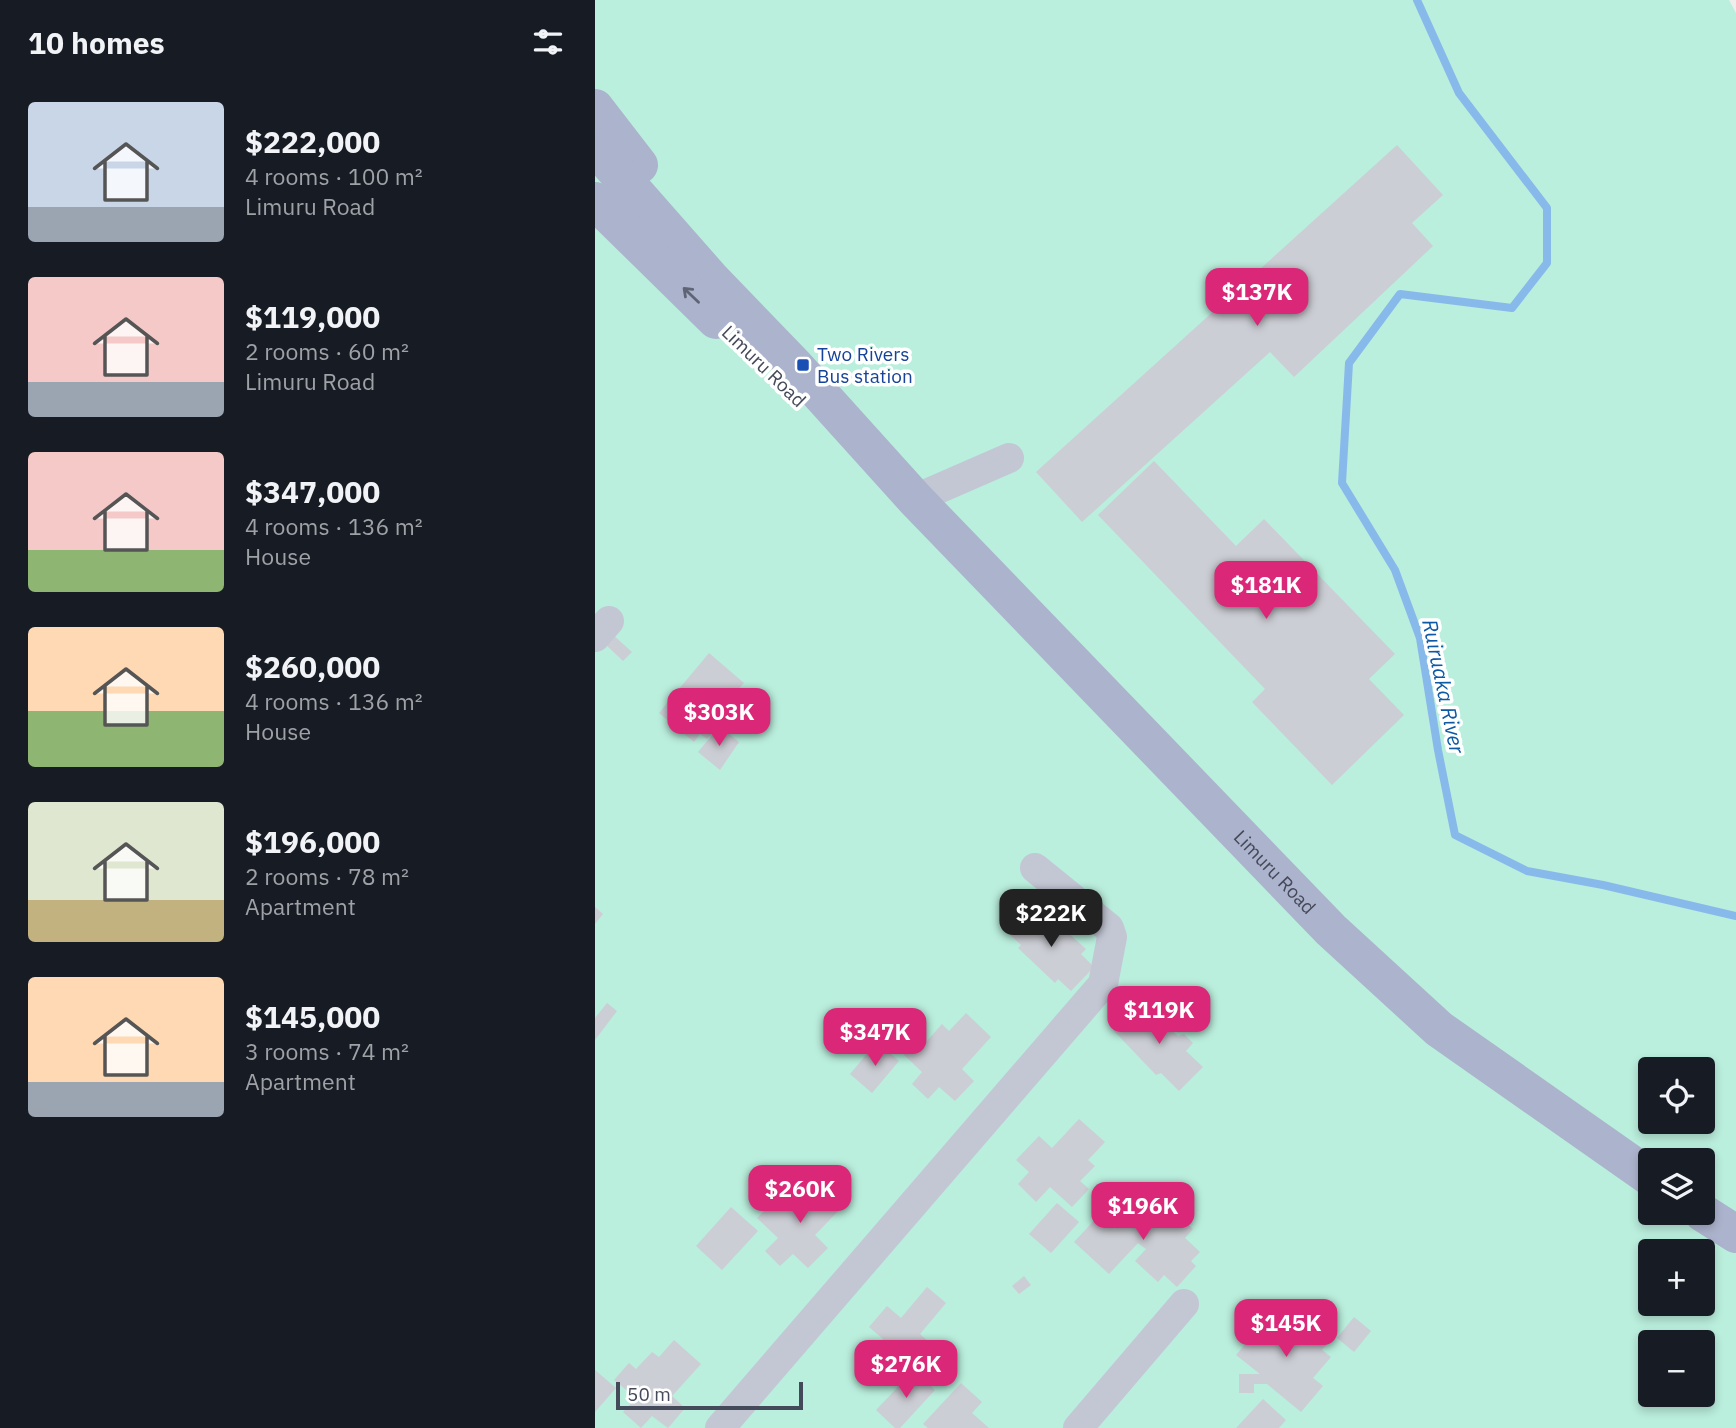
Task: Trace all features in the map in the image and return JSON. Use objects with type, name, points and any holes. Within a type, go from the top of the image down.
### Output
[{"type":"main road","name":"Limuru Road","points":[[595,108],[795,366]]},
{"type":"main road","name":"Limuru Road","points":[[595,148],[712,280],[795,366],[927,511],[1331,930],[1429,1020],[1638,1168]]},
{"type":"main road","name":"Limuru Road","points":[[595,201],[911,510],[927,511]]},
{"type":"main road","points":[[1715,1221],[1736,1234]]},
{"type":"street","points":[[927,511],[1009,458]]},
{"type":"street","points":[[720,1428],[1103,984],[1112,937],[1109,928],[1035,867]]},
{"type":"street","points":[[1078,1428],[1184,1304]]},
{"type":"green space","points":[[595,0],[1729,0],[1736,13],[1736,1428],[595,1428]]},
{"type":"building","points":[[1397,145],[1443,195],[1412,223],[1433,246],[1294,377],[1270,352],[1082,522],[1036,472]]},
{"type":"building","points":[[1154,461],[1236,546],[1264,519],[1395,654],[1369,679],[1404,715],[1332,785],[1252,702],[1265,689],[1098,515]]},
{"type":"building","points":[[612,634],[632,652],[623,661],[603,642]]},
{"type":"building","points":[[709,653],[744,683],[721,709],[727,715],[707,739],[700,734],[694,742],[659,713]]},
{"type":"building","points":[[722,728],[739,742],[720,770],[698,752],[712,735],[715,737]]},
{"type":"building","points":[[595,907],[603,914],[595,924]]},
{"type":"building","points":[[1030,908],[1043,920],[1048,915],[1086,949],[1081,954],[1094,967],[1071,991],[1058,979],[1055,983],[1018,948],[1021,945],[1007,932]]},
{"type":"building","points":[[607,1003],[617,1011],[595,1040],[595,1018]]},
{"type":"building","points":[[1141,1004],[1154,1018],[1159,1013],[1172,1020],[1174,1024],[1170,1029],[1178,1036],[1184,1034],[1193,1043],[1186,1051],[1203,1067],[1179,1091],[1161,1073],[1156,1075],[1113,1030]]},
{"type":"building","points":[[966,1013],[991,1037],[962,1069],[974,1081],[955,1101],[939,1087],[928,1099],[912,1084],[922,1072],[902,1053],[919,1035],[926,1042],[942,1024],[949,1031]]},
{"type":"building","points":[[877,1042],[899,1061],[872,1093],[850,1074]]},
{"type":"building","points":[[1079,1119],[1105,1142],[1088,1160],[1095,1166],[1080,1181],[1089,1189],[1072,1207],[1050,1187],[1036,1202],[1018,1184],[1029,1172],[1016,1160],[1039,1136],[1052,1148]]},
{"type":"building","points":[[818,1182],[843,1206],[815,1235],[828,1248],[808,1268],[793,1254],[780,1266],[765,1251],[778,1238],[757,1218],[772,1203],[778,1209],[795,1192],[802,1198]]},
{"type":"building","points":[[1147,1195],[1163,1209],[1166,1205],[1193,1229],[1185,1238],[1200,1252],[1191,1261],[1196,1266],[1177,1287],[1164,1275],[1158,1282],[1135,1261],[1146,1249],[1138,1243],[1109,1274],[1074,1242],[1101,1213],[1116,1227],[1113,1231]]},
{"type":"building","points":[[1057,1203],[1079,1222],[1051,1253],[1029,1234]]},
{"type":"building","points":[[731,1207],[758,1231],[722,1270],[696,1246]]},
{"type":"building","points":[[1024,1276],[1031,1285],[1019,1294],[1012,1286]]},
{"type":"building","points":[[927,1287],[946,1303],[920,1334],[932,1345],[914,1366],[897,1352],[886,1365],[871,1353],[883,1339],[869,1327],[887,1306],[901,1318]]},
{"type":"building","points":[[1272,1312],[1292,1329],[1306,1312],[1334,1336],[1322,1350],[1331,1357],[1313,1378],[1323,1386],[1301,1412],[1267,1384],[1254,1384],[1254,1393],[1239,1393],[1239,1374],[1260,1374],[1236,1355]]},
{"type":"building","points":[[1354,1317],[1371,1331],[1354,1352],[1337,1338]]},
{"type":"building","points":[[674,1340],[701,1364],[672,1396],[685,1408],[668,1428],[652,1416],[641,1428],[623,1412],[636,1398],[614,1380],[629,1363],[636,1369],[652,1352],[659,1357]]},
{"type":"building","points":[[595,1370],[616,1388],[595,1412]]},
{"type":"building","points":[[914,1370],[935,1390],[900,1428],[895,1428],[876,1410]]},
{"type":"building","points":[[961,1383],[982,1402],[972,1413],[989,1428],[928,1428],[923,1424]]},
{"type":"building","points":[[1263,1399],[1286,1420],[1279,1428],[1236,1428]]},
{"type":"waterway","name":"Ruiruaka River","points":[[1417,0],[1459,93],[1547,208],[1547,263],[1512,308],[1400,294],[1349,363],[1342,483],[1395,570],[1420,638],[1455,835],[1527,871],[1603,885],[1736,916]]},
{"type":"place","name":"Two Rivers Bus station","points":[[803,365]]}]
